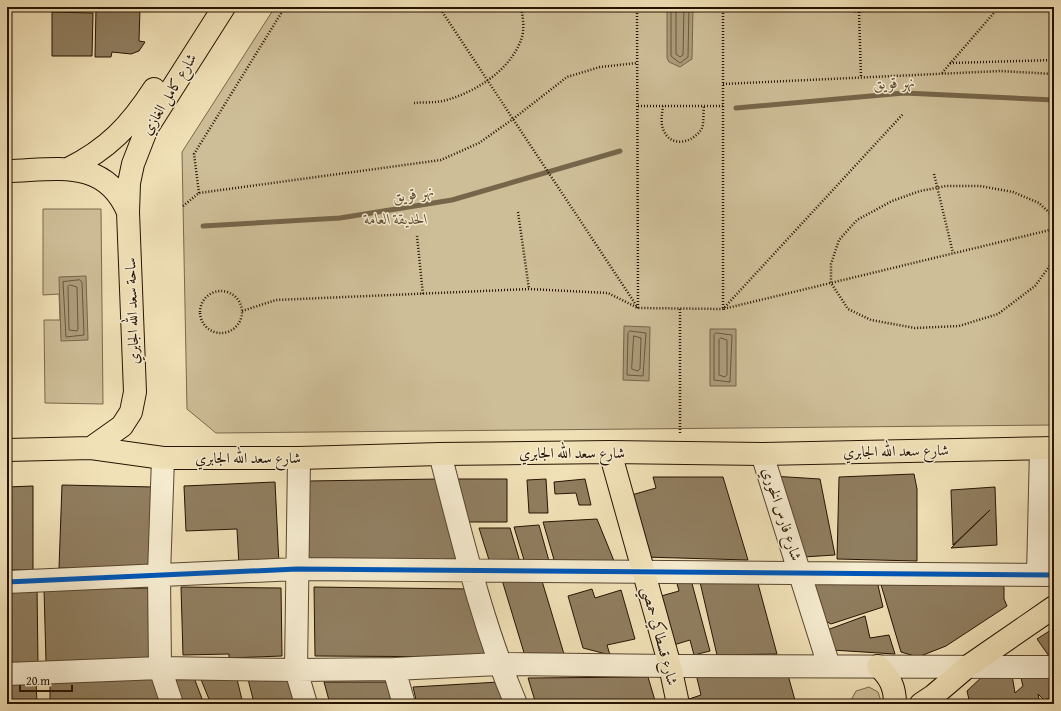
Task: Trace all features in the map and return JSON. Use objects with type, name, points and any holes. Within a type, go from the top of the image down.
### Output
[{"type":"main road","name":"شارع كامل الغازي","points":[[68,169],[100,150],[128,126],[207,7]]},
{"type":"main road","name":"شارع كامل الغازي","points":[[128,212],[129,183],[133,164],[147,128],[224,7]]},
{"type":"main road","name":"ساحة سعد الله الجابري","points":[[7,171],[68,169],[82,170],[94,174],[105,180],[115,189],[128,212],[135,392],[131,412],[122,426],[91,448]]},
{"type":"main road","points":[[7,450],[91,448]]},
{"type":"main road","name":"شارع سعد الله الجابري","points":[[91,448],[163,458],[298,458],[440,454],[610,452],[762,454],[1048,448]]},
{"type":"main road","name":"شارع قسطاكي حمصي","points":[[610,452],[670,666],[678,704]]},
{"type":"main road","points":[[930,701],[967,667],[1054,607]]},
{"type":"main road","points":[[878,666],[892,683],[895,694],[895,704]]},
{"type":"street","points":[[7,582],[297,569],[1046,575],[1048,448]]},
{"type":"street","points":[[440,454],[471,570],[499,664],[516,704]]},
{"type":"street","name":"شارع فارس الخوري","points":[[762,454],[830,666]]},
{"type":"street","points":[[163,458],[160,575],[160,668],[172,704]]},
{"type":"street","points":[[298,458],[296,670],[306,704]]},
{"type":"street","points":[[7,674],[160,668],[296,670],[394,669],[499,664],[1054,667]]},
{"type":"street","points":[[394,669],[404,704]]},
{"type":"path","points":[[199,193],[194,154],[285,7]]},
{"type":"path","points":[[439,7],[638,308]]},
{"type":"path","points":[[414,103],[446,101],[488,81],[513,57],[522,39],[523,20],[521,7]]},
{"type":"path","points":[[637,7],[638,308]]},
{"type":"path","points":[[723,7],[723,309]]},
{"type":"path","points":[[840,7],[848,11],[859,12],[873,7]]},
{"type":"path","points":[[941,74],[999,7]]},
{"type":"path","points":[[859,12],[861,77]]},
{"type":"path","points":[[950,63],[1054,60]]},
{"type":"path","points":[[183,206],[199,193],[442,160],[479,144],[567,77],[600,67],[638,64]]},
{"type":"path","points":[[724,84],[1000,71],[1054,74]]},
{"type":"path","points":[[638,106],[723,106]]},
{"type":"path","points":[[663,106],[663,130],[667,136],[675,142],[691,139],[698,133],[702,127],[704,106]]},
{"type":"path","points":[[723,309],[904,114]]},
{"type":"path","points":[[934,174],[953,254]]},
{"type":"path","points":[[1054,217],[1039,203],[1013,192],[980,186],[938,188],[920,192],[892,201],[857,220],[839,240],[831,264],[831,283],[848,309],[871,320],[915,328],[959,326],[998,314],[1035,286],[1054,260]]},
{"type":"path","points":[[518,212],[529,289]]},
{"type":"path","points":[[242,311],[276,300],[423,295],[529,289],[608,293],[638,308],[723,309],[1054,229]]},
{"type":"path","points":[[417,236],[423,295]]},
{"type":"path","points":[[218,291],[232,294],[237,298],[242,311],[238,323],[234,328],[221,332],[209,328],[204,324],[200,310],[206,297],[218,291]]},
{"type":"path","points":[[680,309],[680,454]]},
{"type":"green space","name":"الحديقة العامة","points":[[275,7],[1054,7],[1054,425],[216,433],[187,409],[182,152]]},
{"type":"green space","points":[[43,209],[101,209],[103,404],[45,403],[44,320],[60,320],[59,294],[43,295]]},
{"type":"green space","points":[[869,687],[878,692],[882,704],[851,704],[851,700],[856,691]]},
{"type":"water","points":[[667,7],[693,7],[692,59],[680,67],[669,62],[667,58]]},
{"type":"water","points":[[86,276],[88,340],[61,341],[59,277]]},
{"type":"water","points":[[624,326],[650,327],[649,381],[623,380]]},
{"type":"water","points":[[710,329],[736,329],[736,386],[710,386]]},
{"type":"building","points":[[96,7],[140,7],[139,41],[145,42],[139,51],[131,54],[112,52],[111,57],[95,57]]},
{"type":"building","points":[[52,12],[93,13],[92,56],[52,56]]},
{"type":"building","points":[[7,38],[9,38],[9,48],[7,48]]},
{"type":"building","points":[[914,474],[917,489],[917,561],[837,559],[839,477]]},
{"type":"building","points":[[772,476],[820,479],[835,555],[803,557]]},
{"type":"building","points":[[653,477],[723,477],[748,560],[644,557],[628,496],[656,488]]},
{"type":"building","points":[[439,479],[461,564],[308,563],[308,481]]},
{"type":"building","points":[[451,479],[507,479],[507,522],[466,522]]},
{"type":"building","points":[[546,479],[548,513],[529,513],[527,480]]},
{"type":"building","points":[[585,479],[591,505],[579,505],[576,493],[555,494],[554,482]]},
{"type":"building","points":[[275,482],[279,564],[239,566],[237,529],[186,531],[184,486]]},
{"type":"building","points":[[62,485],[154,487],[152,569],[59,568]]},
{"type":"building","points":[[33,486],[33,570],[7,570],[7,487]]},
{"type":"building","points":[[995,487],[997,545],[951,548],[990,510],[953,545],[951,490]]},
{"type":"building","points":[[597,519],[614,561],[555,563],[543,522]]},
{"type":"building","points":[[539,525],[549,561],[525,563],[514,527]]},
{"type":"building","points":[[479,528],[510,528],[520,562],[490,563]]},
{"type":"building","points":[[690,576],[710,651],[694,655],[690,640],[667,647],[654,598],[679,591],[676,580]]},
{"type":"building","points":[[699,578],[757,580],[777,654],[717,655]]},
{"type":"building","points":[[879,578],[1002,581],[1004,588],[1004,599],[1007,606],[946,646],[918,657],[901,652]]},
{"type":"building","points":[[809,579],[877,581],[883,607],[831,624],[820,618]]},
{"type":"building","points":[[502,580],[542,581],[564,654],[525,656]]},
{"type":"building","points":[[37,587],[38,663],[7,663],[7,588]]},
{"type":"building","points":[[181,587],[281,588],[282,656],[229,658],[229,654],[183,655]]},
{"type":"building","points":[[314,587],[470,589],[490,657],[315,656]]},
{"type":"building","points":[[151,588],[153,662],[46,662],[44,589]]},
{"type":"building","points":[[592,589],[595,598],[621,590],[635,639],[607,645],[610,655],[583,648],[568,596]]},
{"type":"building","points":[[865,616],[870,638],[889,635],[895,654],[832,650],[827,630]]},
{"type":"building","points":[[1054,628],[1054,659],[1051,659],[1037,639]]},
{"type":"building","points":[[1054,667],[1054,701],[1051,698],[1044,700],[1038,694],[1040,704],[970,704],[967,691],[984,675],[1011,669],[1015,693],[1023,686],[1020,674]]},
{"type":"building","points":[[696,674],[788,675],[796,704],[687,704],[686,700],[701,695]]},
{"type":"building","points":[[193,675],[204,704],[182,704],[170,676]]},
{"type":"building","points":[[200,677],[237,679],[243,704],[211,704]]},
{"type":"building","points":[[648,677],[656,704],[536,704],[528,678]]},
{"type":"building","points":[[155,678],[164,704],[50,704],[50,680]]},
{"type":"building","points":[[248,679],[290,680],[297,703],[254,703]]},
{"type":"building","points":[[7,680],[36,680],[37,704],[7,704]]},
{"type":"building","points":[[324,682],[393,682],[399,704],[330,704]]},
{"type":"building","points":[[499,682],[506,704],[417,704],[413,687]]},
{"type":"waterway","name":"نهر قويق","points":[[736,108],[904,93],[1054,100]]},
{"type":"waterway","name":"نهر قويق","points":[[203,226],[340,218],[452,200],[620,151]]},
{"type":"cycle path","points":[[7,582],[297,569],[1054,575]]}]
